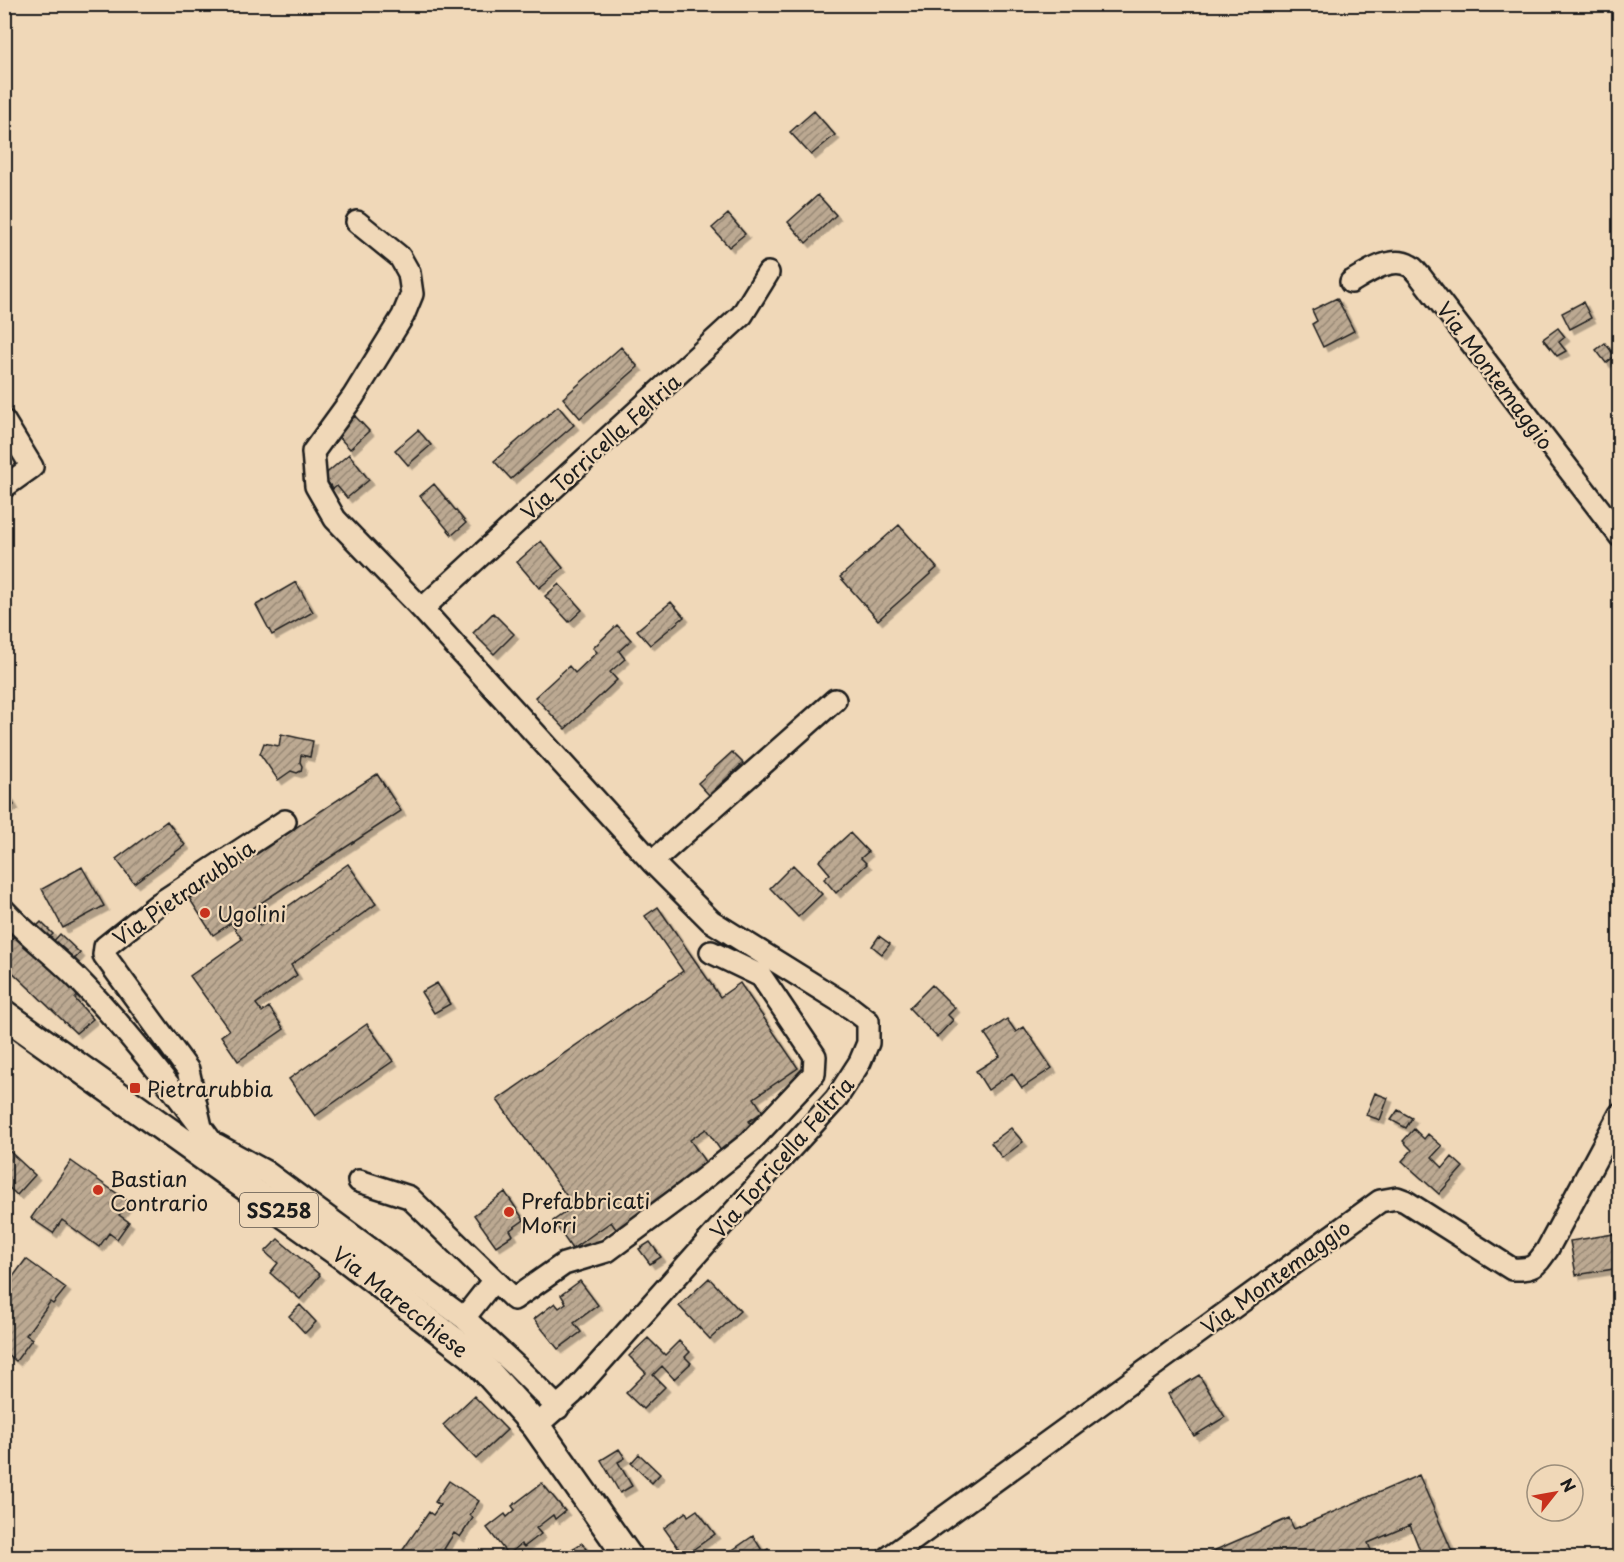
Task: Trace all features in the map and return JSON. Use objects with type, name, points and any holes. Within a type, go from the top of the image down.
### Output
[{"type":"main road","name":"Via Marecchiese","points":[[4,1014],[350,1261],[472,1355],[536,1426],[629,1557]]},
{"type":"street","name":"Via Torricella Feltria","points":[[357,222],[400,257],[409,273],[411,294],[403,316],[353,397],[313,452],[316,486],[335,519],[422,609],[652,862],[711,921],[851,1008],[868,1021],[868,1043],[860,1062],[836,1099],[580,1386],[536,1426]]},
{"type":"street","name":"Via Montemaggio","points":[[1351,282],[1378,266],[1400,262],[1410,266],[1620,536]]},
{"type":"street","name":"Via Torricella Feltria","points":[[422,609],[742,315],[768,273]]},
{"type":"street","points":[[4,421],[32,467],[4,487]]},
{"type":"street","points":[[652,862],[835,700]]},
{"type":"street","name":"Via Pietrarubbia","points":[[207,1135],[188,1070],[126,977],[105,955],[105,947],[158,904],[285,821]]},
{"type":"street","name":"Via Pietrarubbia","points":[[4,910],[74,975],[121,1026],[207,1135],[242,1184]]},
{"type":"street","points":[[359,1181],[409,1197],[514,1299],[564,1264],[607,1251],[750,1142],[814,1074],[815,1056],[761,976],[711,952]]},
{"type":"street","name":"Via Montemaggio","points":[[888,1557],[1380,1201],[1396,1198],[1405,1201],[1512,1269],[1527,1270],[1538,1263],[1547,1250],[1620,1114]]},
{"type":"street","points":[[207,1135],[266,1172],[464,1318],[516,1365],[558,1408]]},
{"type":"street","points":[[464,1318],[494,1280]]},
{"type":"building","points":[[814,111],[835,135],[811,155],[790,132]]},
{"type":"building","points":[[818,195],[836,215],[806,243],[788,222]]},
{"type":"building","points":[[728,214],[745,234],[729,247],[712,228]]},
{"type":"building","points":[[1337,298],[1354,331],[1323,347],[1312,324],[1317,321],[1312,310]]},
{"type":"building","points":[[1583,302],[1591,318],[1570,329],[1562,313]]},
{"type":"building","points":[[1558,328],[1565,337],[1559,342],[1566,351],[1557,356],[1543,339]]},
{"type":"building","points":[[1605,343],[1615,356],[1606,363],[1596,350]]},
{"type":"building","points":[[621,347],[638,367],[580,418],[563,398]]},
{"type":"building","points":[[558,406],[574,425],[511,479],[494,461]]},
{"type":"building","points":[[355,416],[369,431],[350,449],[336,434]]},
{"type":"building","points":[[418,430],[431,445],[408,465],[395,450]]},
{"type":"building","points":[[349,454],[369,480],[347,498],[337,486],[333,489],[323,476]]},
{"type":"building","points":[[434,484],[466,523],[452,535],[420,496]]},
{"type":"building","points":[[899,525],[937,568],[878,620],[840,577]]},
{"type":"building","points":[[541,541],[563,568],[539,588],[517,562]]},
{"type":"building","points":[[296,582],[313,612],[272,635],[256,605]]},
{"type":"building","points":[[559,584],[582,610],[569,622],[545,596]]},
{"type":"building","points":[[671,602],[684,617],[650,645],[637,630]]},
{"type":"building","points":[[493,613],[514,634],[494,654],[473,633]]},
{"type":"building","points":[[617,625],[631,640],[619,651],[625,659],[610,672],[617,680],[565,729],[535,697],[569,666],[575,673],[597,652],[593,648]]},
{"type":"building","points":[[281,734],[313,741],[310,757],[301,755],[301,771],[297,773],[291,771],[278,780],[260,754],[264,743],[279,746]]},
{"type":"building","points":[[732,752],[743,763],[709,795],[698,783]]},
{"type":"building","points":[[377,774],[401,811],[250,910],[260,926],[348,864],[376,904],[291,965],[297,975],[256,1004],[262,1012],[269,1007],[284,1029],[238,1061],[221,1036],[229,1030],[190,976],[242,939],[231,923],[213,935],[189,898]]},
{"type":"building","points":[[4,788],[14,805],[4,811]]},
{"type":"building","points":[[167,821],[185,845],[134,883],[116,859]]},
{"type":"building","points":[[850,833],[868,852],[861,858],[867,864],[836,893],[824,879],[830,874],[819,861]]},
{"type":"building","points":[[793,865],[822,894],[798,917],[770,888]]},
{"type":"building","points":[[82,867],[104,906],[63,928],[42,889]]},
{"type":"building","points":[[658,907],[720,997],[740,983],[798,1068],[754,1098],[763,1112],[749,1121],[754,1129],[721,1151],[706,1129],[690,1140],[710,1169],[618,1232],[611,1222],[572,1249],[553,1221],[574,1206],[497,1100],[683,971],[645,916]]},
{"type":"building","points":[[41,922],[53,934],[46,941],[34,929]]},
{"type":"building","points":[[60,934],[80,953],[71,963],[51,944]]},
{"type":"building","points":[[16,935],[79,994],[75,999],[93,1019],[76,1033],[4,964],[4,945]]},
{"type":"building","points":[[879,936],[890,944],[882,954],[872,946]]},
{"type":"building","points":[[437,983],[450,1004],[434,1013],[421,992]]},
{"type":"building","points":[[932,985],[955,1008],[948,1015],[953,1020],[937,1037],[909,1008]]},
{"type":"building","points":[[1007,1019],[1016,1032],[1024,1027],[1052,1068],[1022,1088],[1012,1073],[988,1090],[976,1071],[1000,1056],[985,1034]]},
{"type":"building","points":[[367,1024],[393,1061],[315,1116],[289,1079]]},
{"type":"building","points":[[1375,1093],[1388,1098],[1380,1120],[1366,1115]]},
{"type":"building","points":[[1398,1110],[1412,1118],[1406,1128],[1391,1120]]},
{"type":"building","points":[[1011,1128],[1023,1142],[1002,1158],[991,1143]]},
{"type":"building","points":[[1414,1129],[1424,1139],[1428,1134],[1442,1146],[1432,1157],[1443,1168],[1452,1157],[1463,1167],[1439,1194],[1402,1161],[1412,1150],[1403,1141]]},
{"type":"building","points":[[5,1147],[35,1175],[17,1195],[4,1183]]},
{"type":"building","points":[[71,1161],[129,1202],[119,1215],[129,1222],[117,1239],[109,1233],[99,1247],[62,1220],[53,1233],[31,1218]]},
{"type":"building","points":[[505,1192],[524,1220],[510,1230],[513,1235],[496,1246],[474,1215]]},
{"type":"building","points":[[1620,1233],[1620,1268],[1576,1275],[1570,1241]]},
{"type":"building","points":[[278,1239],[320,1275],[300,1299],[270,1273],[278,1263],[265,1252]]},
{"type":"building","points":[[650,1242],[661,1257],[650,1264],[639,1249]]},
{"type":"building","points":[[26,1259],[66,1288],[53,1304],[50,1302],[26,1335],[32,1339],[16,1361],[4,1352],[4,1289]]},
{"type":"building","points":[[709,1278],[740,1311],[710,1339],[679,1306]]},
{"type":"building","points":[[580,1281],[598,1305],[574,1323],[581,1332],[558,1349],[534,1319],[555,1303],[559,1308],[566,1303],[561,1295]]},
{"type":"building","points":[[300,1305],[316,1322],[305,1333],[289,1316]]},
{"type":"building","points":[[648,1338],[665,1355],[679,1341],[690,1352],[685,1357],[691,1363],[674,1379],[662,1366],[653,1375],[665,1387],[643,1409],[626,1393],[646,1373],[629,1356]]},
{"type":"building","points":[[1199,1375],[1225,1417],[1194,1436],[1168,1394]]},
{"type":"building","points":[[474,1396],[507,1430],[476,1459],[443,1425]]},
{"type":"building","points":[[619,1449],[625,1458],[618,1462],[632,1486],[620,1493],[601,1460]]},
{"type":"building","points":[[639,1454],[660,1474],[652,1483],[631,1463]]},
{"type":"building","points":[[1419,1475],[1455,1558],[1423,1558],[1410,1525],[1368,1543],[1374,1558],[1197,1558],[1289,1518],[1294,1529]]},
{"type":"building","points":[[449,1481],[479,1501],[470,1515],[473,1518],[460,1537],[454,1533],[444,1549],[448,1552],[444,1558],[412,1558],[402,1551],[429,1512],[433,1515],[440,1505],[435,1502]]},
{"type":"building","points":[[542,1483],[565,1511],[555,1519],[553,1515],[536,1528],[541,1534],[524,1547],[521,1544],[508,1555],[487,1528],[505,1514],[507,1517],[515,1510],[512,1506]]},
{"type":"building","points":[[697,1510],[715,1534],[684,1556],[664,1528],[686,1512],[688,1516]]},
{"type":"building","points":[[753,1536],[763,1552],[768,1549],[774,1558],[721,1558]]},
{"type":"building","points":[[582,1543],[592,1558],[549,1558],[561,1549],[564,1554]]},
{"type":"place","name":"Ugolini","points":[[205,913]]},
{"type":"place","name":"Pietrarubbia","points":[[135,1088]]},
{"type":"place","name":"Bastian Contrario","points":[[98,1190]]},
{"type":"place","name":"Prefabbricati Morri","points":[[509,1212]]}]
